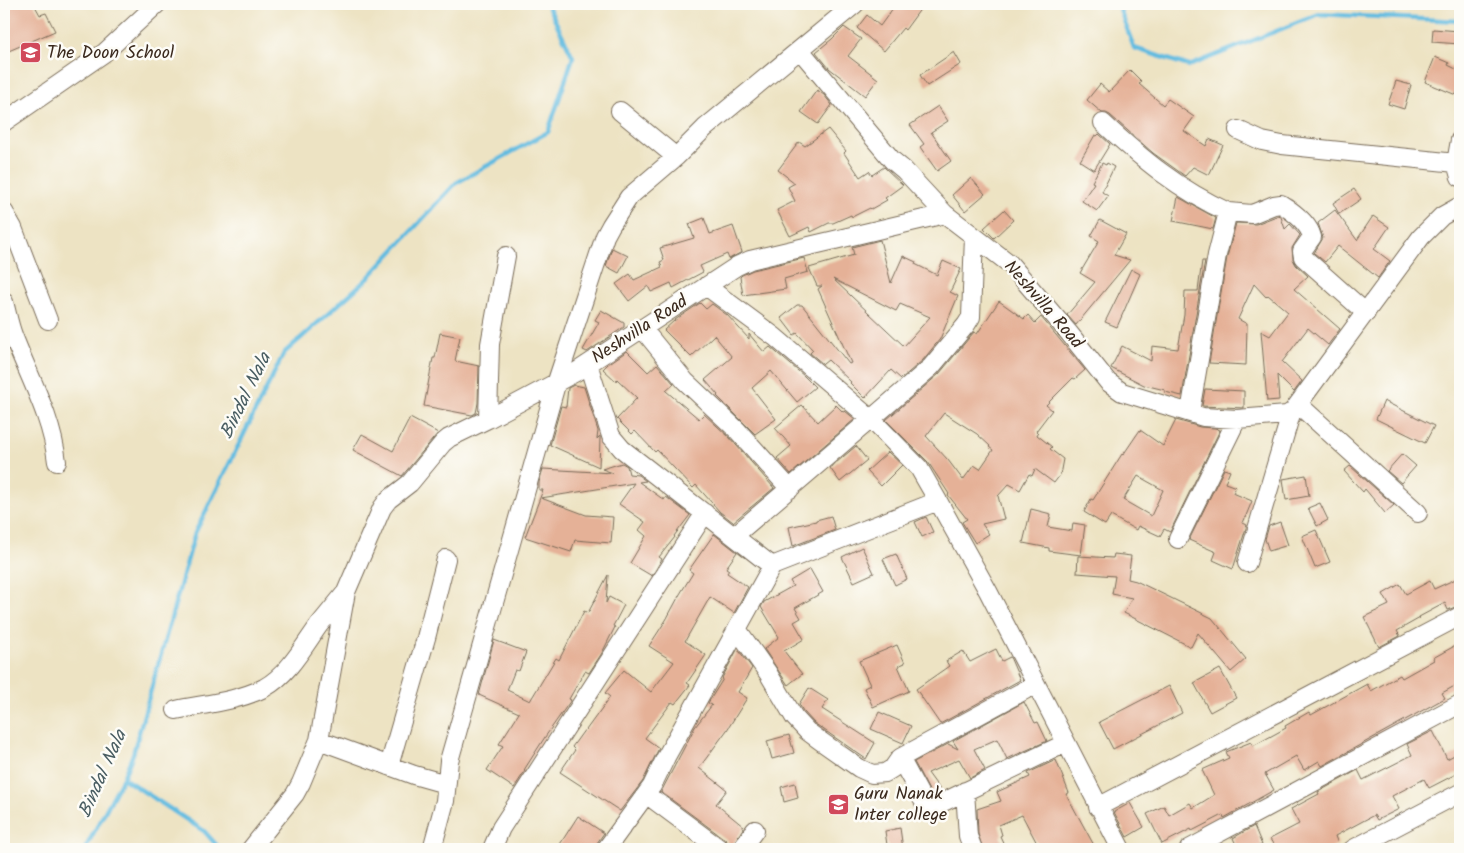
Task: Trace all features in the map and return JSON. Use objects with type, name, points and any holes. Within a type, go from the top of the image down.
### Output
[{"type":"street","points":[[4,122],[104,53],[157,4]]},
{"type":"street","points":[[432,849],[445,801],[449,761],[557,381],[611,225],[629,197],[676,157],[705,128],[856,4]]},
{"type":"street","points":[[800,50],[892,160],[904,170],[945,214]]},
{"type":"street","points":[[620,111],[676,157]]},
{"type":"street","points":[[1103,123],[1131,149],[1170,180],[1208,203],[1228,212],[1252,214],[1281,204],[1289,209],[1310,229],[1312,236],[1302,251],[1303,257],[1366,313]]},
{"type":"street","points":[[1238,130],[1262,141],[1282,145],[1458,170],[1460,140]]},
{"type":"street","points":[[1247,563],[1295,409],[1421,236],[1442,216],[1460,206]]},
{"type":"street","points":[[4,212],[13,228],[48,320]]},
{"type":"street","points":[[1190,412],[1217,255],[1228,212]]},
{"type":"street","name":"Neshvilla Road","points":[[346,592],[382,508],[388,500],[410,483],[449,438],[576,372],[737,266],[750,260],[945,214],[1010,264],[1108,382],[1122,392],[1203,417],[1237,419],[1295,409]]},
{"type":"street","points":[[734,536],[931,367],[966,325],[971,317],[974,236]]},
{"type":"street","points":[[488,419],[490,344],[506,256]]},
{"type":"street","points":[[706,286],[775,337],[871,420],[919,468],[988,591],[1121,849]]},
{"type":"street","points":[[4,302],[13,334],[46,415],[55,444],[57,462]]},
{"type":"street","points":[[642,328],[685,381],[737,430],[790,489]]},
{"type":"street","points":[[588,364],[611,436],[622,449],[772,566]]},
{"type":"street","points":[[1295,409],[1418,513]]},
{"type":"street","points":[[1178,539],[1237,419]]},
{"type":"street","points":[[606,849],[646,794],[772,566],[938,501]]},
{"type":"street","points":[[492,849],[501,828],[705,513]]},
{"type":"street","points":[[389,766],[426,638],[446,559]]},
{"type":"street","points":[[176,710],[221,702],[266,687],[291,665],[320,623],[346,592]]},
{"type":"street","points":[[251,849],[295,794],[319,740],[346,592]]},
{"type":"street","points":[[1098,807],[1458,621]]},
{"type":"street","points":[[737,629],[768,673],[794,717],[814,736],[859,768],[872,774],[885,773],[894,768],[900,758],[1036,684]]},
{"type":"street","points":[[1189,849],[1460,704]]},
{"type":"street","points":[[319,740],[414,775],[446,784]]},
{"type":"street","points":[[900,758],[925,804],[931,808],[1066,743]]},
{"type":"street","points":[[965,791],[968,836],[973,849]]},
{"type":"street","points":[[1353,849],[1460,793]]},
{"type":"street","points":[[646,794],[720,849]]},
{"type":"street","points":[[741,849],[755,830]]},
{"type":"building","points":[[4,4],[34,4],[40,15],[46,13],[55,31],[4,53]]},
{"type":"building","points":[[896,4],[924,4],[905,30],[903,28],[884,51],[857,28],[867,15],[880,26]]},
{"type":"building","points":[[844,27],[861,39],[848,56],[878,79],[865,96],[829,68],[816,52]]},
{"type":"building","points":[[1433,29],[1460,31],[1460,44],[1432,42]]},
{"type":"building","points":[[954,52],[961,64],[927,86],[920,75]]},
{"type":"building","points":[[1435,57],[1449,63],[1448,65],[1460,71],[1460,86],[1456,95],[1425,82]]},
{"type":"building","points":[[1130,70],[1142,82],[1139,84],[1163,105],[1168,99],[1194,117],[1184,131],[1206,146],[1209,139],[1223,145],[1209,175],[1193,167],[1185,176],[1153,153],[1110,115],[1102,113],[1087,100],[1100,84],[1109,92]]},
{"type":"building","points":[[1396,81],[1411,85],[1404,109],[1388,104]]},
{"type":"building","points":[[817,90],[832,105],[818,124],[801,112]]},
{"type":"building","points":[[938,106],[948,121],[931,132],[951,161],[937,171],[920,147],[924,144],[910,125]]},
{"type":"building","points":[[828,129],[846,151],[844,153],[860,177],[869,171],[872,175],[884,167],[903,185],[885,198],[887,200],[871,209],[852,217],[851,215],[829,223],[811,232],[809,227],[790,236],[777,210],[795,201],[788,187],[795,183],[778,170],[799,142],[805,146]]},
{"type":"building","points":[[1099,134],[1110,144],[1094,170],[1080,161],[1095,135]]},
{"type":"building","points":[[1102,163],[1106,165],[1107,163],[1114,167],[1102,192],[1108,196],[1097,211],[1082,201],[1094,183],[1092,182]]},
{"type":"building","points":[[971,178],[985,194],[965,211],[952,195]]},
{"type":"building","points":[[1354,189],[1361,199],[1339,214],[1333,203]]},
{"type":"building","points":[[1178,197],[1216,218],[1213,229],[1173,221]]},
{"type":"building","points":[[1004,210],[1013,220],[994,238],[984,228]]},
{"type":"building","points":[[1335,210],[1357,240],[1373,216],[1389,227],[1374,249],[1390,261],[1378,278],[1338,246],[1325,262],[1314,253],[1323,238],[1318,223]]},
{"type":"building","points":[[1279,215],[1285,229],[1290,224],[1300,235],[1292,248],[1293,259],[1296,265],[1308,276],[1294,289],[1340,329],[1328,345],[1308,328],[1282,362],[1302,381],[1294,392],[1277,375],[1279,400],[1267,401],[1261,331],[1270,336],[1288,312],[1268,295],[1266,297],[1254,284],[1238,319],[1247,324],[1246,365],[1209,363],[1227,257],[1236,223],[1256,224]]},
{"type":"building","points":[[704,218],[710,234],[733,226],[742,252],[729,259],[727,254],[700,266],[703,272],[673,288],[671,283],[651,292],[648,286],[629,301],[616,284],[630,274],[634,280],[662,267],[660,262],[664,260],[660,248],[694,238],[689,224]]},
{"type":"building","points":[[1100,220],[1126,234],[1114,255],[1130,260],[1076,325],[1067,315],[1095,282],[1080,273],[1099,241],[1091,236]]},
{"type":"building","points":[[880,240],[891,283],[903,256],[937,275],[943,261],[961,269],[950,292],[958,296],[940,339],[923,360],[901,379],[891,370],[865,398],[828,360],[823,364],[810,353],[813,350],[797,333],[794,335],[781,318],[797,305],[802,305],[849,364],[851,363],[818,289],[822,286],[817,286],[809,268],[854,255],[852,247]],"holes":[[[833,279],[896,311],[900,304],[930,317],[904,346]]]},
{"type":"building","points":[[612,248],[628,256],[619,273],[606,266]]},
{"type":"building","points":[[804,258],[808,272],[784,279],[786,289],[743,295],[740,277],[742,275],[753,270]]},
{"type":"building","points":[[1202,261],[1205,261],[1182,396],[1144,385],[1111,368],[1122,346],[1151,361],[1152,346],[1178,349],[1184,315],[1185,291],[1198,291]]},
{"type":"building","points":[[1131,269],[1140,274],[1117,327],[1105,322]]},
{"type":"building","points":[[999,301],[1024,319],[1028,315],[1035,323],[1041,317],[1085,370],[1075,379],[1073,378],[1046,405],[1052,410],[1036,431],[1037,435],[1052,447],[1050,449],[1063,459],[1060,475],[1054,483],[1035,469],[1032,476],[1029,474],[1020,490],[1009,484],[998,496],[1004,519],[982,524],[989,534],[975,543],[962,522],[967,519],[948,495],[928,462],[886,420],[939,374],[974,332],[977,334]],"holes":[[[944,413],[977,434],[993,450],[980,469],[974,465],[963,480],[926,436]]]},
{"type":"building","points":[[700,303],[706,309],[712,304],[727,315],[749,339],[749,334],[764,352],[770,347],[815,387],[797,402],[771,371],[752,388],[776,419],[755,434],[717,396],[705,380],[732,357],[714,335],[691,357],[664,330]]},
{"type":"building","points":[[601,310],[624,323],[624,327],[587,352],[583,350],[599,322],[595,320]]},
{"type":"building","points":[[440,333],[460,337],[455,361],[479,366],[478,403],[476,413],[472,415],[424,406]]},
{"type":"building","points":[[627,351],[648,372],[657,364],[674,384],[666,391],[699,419],[704,414],[729,437],[774,488],[733,522],[720,512],[696,485],[693,488],[657,450],[655,452],[635,431],[632,434],[617,419],[637,398],[603,369]]},
{"type":"building","points":[[574,385],[584,387],[598,431],[597,439],[600,436],[599,467],[550,445],[561,406],[566,407],[568,388]]},
{"type":"building","points":[[1205,389],[1244,391],[1244,408],[1202,406]]},
{"type":"building","points":[[1384,401],[1434,426],[1425,443],[1376,419]]},
{"type":"building","points":[[802,405],[818,422],[836,405],[855,419],[791,474],[777,458],[791,446],[775,428]]},
{"type":"building","points":[[410,418],[438,433],[402,476],[353,450],[362,434],[393,451]]},
{"type":"building","points":[[1176,420],[1200,427],[1220,430],[1170,532],[1164,529],[1160,536],[1138,526],[1136,530],[1111,516],[1105,525],[1084,512],[1091,499],[1093,500],[1122,454],[1140,430],[1163,446]],"holes":[[[1138,476],[1163,490],[1151,516],[1123,500]]]},
{"type":"building","points":[[856,446],[867,460],[840,482],[830,468]]},
{"type":"building","points":[[888,452],[902,465],[881,486],[867,471]]},
{"type":"building","points":[[1402,454],[1416,466],[1401,483],[1387,471]]},
{"type":"building","points":[[622,463],[627,466],[629,474],[638,475],[646,481],[639,482],[664,500],[666,497],[690,515],[659,557],[662,559],[652,576],[630,563],[646,536],[639,530],[645,522],[619,504],[634,483],[541,498],[586,515],[613,517],[611,543],[575,540],[571,552],[525,537],[543,490],[539,490],[539,482],[543,469],[613,473],[602,469]]},
{"type":"building","points":[[1350,466],[1394,505],[1385,513],[1365,489],[1363,492],[1344,471]]},
{"type":"building","points":[[1224,469],[1230,471],[1225,483],[1236,487],[1233,493],[1252,501],[1243,523],[1247,525],[1233,569],[1213,560],[1216,552],[1189,540]]},
{"type":"building","points":[[1306,475],[1309,496],[1286,500],[1283,479]]},
{"type":"building","points":[[1320,503],[1328,520],[1317,526],[1308,508]]},
{"type":"building","points":[[1031,509],[1051,514],[1048,527],[1072,531],[1073,523],[1085,525],[1081,555],[1049,551],[1049,548],[1023,543]]},
{"type":"building","points":[[831,516],[835,530],[793,546],[789,527]]},
{"type":"building","points":[[926,517],[933,532],[922,537],[915,522]]},
{"type":"building","points":[[1280,522],[1288,545],[1269,551],[1265,539],[1269,526]]},
{"type":"building","points":[[1316,530],[1330,562],[1315,568],[1302,536]]},
{"type":"building","points":[[714,534],[737,552],[726,568],[729,570],[727,573],[748,587],[734,613],[710,597],[685,641],[706,655],[687,683],[690,685],[675,704],[672,702],[645,738],[659,748],[643,781],[620,811],[560,772],[575,750],[572,747],[610,697],[605,693],[624,670],[651,692],[674,662],[649,646],[693,573],[689,570]]},
{"type":"building","points":[[862,547],[874,573],[854,582],[842,557]]},
{"type":"building","points":[[896,554],[907,579],[895,585],[883,559]]},
{"type":"building","points":[[1114,554],[1131,556],[1128,579],[1136,581],[1212,618],[1246,659],[1231,672],[1198,633],[1191,647],[1124,613],[1132,598],[1112,594],[1115,576],[1077,573],[1078,556],[1113,558]]},
{"type":"building","points":[[810,569],[823,592],[795,608],[801,618],[794,622],[804,639],[784,651],[802,674],[788,685],[764,649],[779,637],[761,607],[764,602],[793,586],[790,581]]},
{"type":"building","points":[[608,575],[606,603],[609,597],[624,605],[613,626],[615,627],[602,653],[589,673],[585,671],[569,699],[571,700],[545,737],[514,788],[487,770],[503,746],[499,744],[519,713],[479,695],[494,640],[526,652],[519,671],[515,670],[507,690],[530,701],[556,658],[559,660],[584,611],[588,613]]},
{"type":"building","points":[[1460,577],[1460,605],[1448,610],[1445,603],[1397,631],[1400,636],[1379,647],[1364,617],[1389,605],[1383,594],[1400,584],[1406,594],[1430,581],[1434,589]]},
{"type":"building","points":[[1460,643],[1460,683],[1442,693],[1445,698],[1322,766],[1319,761],[1304,770],[1296,756],[1265,774],[1274,790],[1224,818],[1223,815],[1162,844],[1147,814],[1164,806],[1169,815],[1190,803],[1193,808],[1214,795],[1202,770],[1229,758],[1226,752],[1251,742],[1253,746],[1286,728],[1285,726],[1309,712],[1311,715],[1367,684],[1371,691],[1400,675],[1402,678]]},
{"type":"building","points":[[897,645],[905,663],[898,666],[909,691],[873,707],[864,688],[870,685],[859,661]]},
{"type":"building","points":[[996,649],[1002,661],[1010,657],[1020,680],[940,724],[916,689],[949,666],[946,661],[963,651],[970,662]]},
{"type":"building","points":[[737,650],[752,668],[738,692],[747,698],[727,730],[699,768],[727,790],[716,804],[744,827],[731,847],[726,840],[661,792],[695,727],[712,705],[708,703],[723,679]]},
{"type":"building","points":[[1220,669],[1236,698],[1210,712],[1194,683]]},
{"type":"building","points":[[1169,686],[1182,713],[1113,749],[1099,722]]},
{"type":"building","points":[[809,688],[828,700],[822,709],[875,743],[866,759],[814,723],[803,711],[799,704]]},
{"type":"building","points":[[1024,702],[1035,723],[1038,722],[1047,741],[1007,759],[997,739],[974,749],[985,770],[970,778],[959,759],[928,773],[941,791],[932,796],[914,762],[948,744],[958,749],[953,741]]},
{"type":"building","points":[[879,712],[911,726],[903,743],[871,729]]},
{"type":"building","points":[[1433,731],[1447,759],[1460,752],[1460,772],[1429,788],[1424,779],[1392,796],[1399,809],[1377,820],[1374,815],[1335,836],[1338,844],[1328,849],[1276,849],[1270,839],[1299,824],[1291,809],[1358,770],[1363,780],[1412,755],[1407,744]]},
{"type":"building","points":[[789,735],[794,753],[772,759],[767,741]]},
{"type":"building","points":[[1056,760],[1069,793],[1066,794],[1096,849],[1040,849],[1022,815],[999,825],[1002,835],[1000,836],[1006,849],[983,849],[978,834],[977,809],[1001,801],[997,792],[1030,777],[1028,773]]},
{"type":"building","points":[[795,783],[798,798],[784,802],[781,787]]},
{"type":"building","points":[[1130,803],[1144,827],[1127,837],[1114,812]]},
{"type":"building","points":[[578,816],[604,833],[597,843],[596,849],[557,849]]},
{"type":"building","points":[[1254,826],[1262,845],[1252,849],[1238,849],[1233,838]]},
{"type":"building","points":[[900,828],[903,849],[889,849],[885,831]]},
{"type":"waterway","name":"Bindal Nala","points":[[85,849],[123,778],[133,754],[195,533],[284,353],[366,280],[456,183],[548,132],[573,57],[547,4]]},
{"type":"waterway","name":"Bindal Nala","points":[[1118,4],[1134,48],[1189,66],[1319,14],[1460,21]]},
{"type":"waterway","points":[[123,778],[204,831],[220,849]]},
{"type":"place","name":"The Doon School","points":[[31,53]]},
{"type":"place","name":"Guru Nanak Inter college","points":[[838,804]]}]
